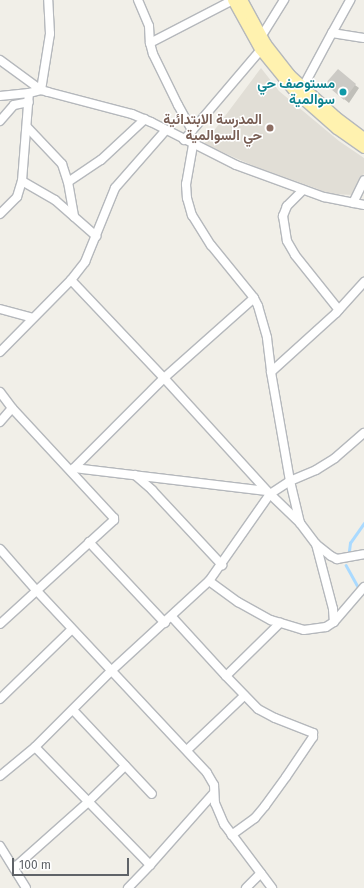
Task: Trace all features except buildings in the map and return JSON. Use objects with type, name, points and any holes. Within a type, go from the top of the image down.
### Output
[{"type":"main road","points":[[233,0],[295,92],[337,129],[362,139]]},
{"type":"main road","points":[[242,0],[262,43],[303,87],[336,118],[362,139]]},
{"type":"street","points":[[41,90],[50,34],[48,0]]},
{"type":"street","points":[[138,0],[149,26],[150,43],[156,60],[192,130]]},
{"type":"street","points":[[150,43],[233,0]]},
{"type":"street","points":[[184,140],[262,43],[284,0]]},
{"type":"street","points":[[303,87],[350,0]]},
{"type":"street","points":[[332,33],[364,38]]},
{"type":"street","points":[[0,60],[41,90],[144,119],[236,165],[324,197],[364,205]]},
{"type":"street","points":[[0,121],[14,105],[41,90]]},
{"type":"street","points":[[0,96],[29,97]]},
{"type":"street","points":[[0,214],[17,197],[22,181],[29,97]]},
{"type":"street","points":[[68,182],[101,160],[144,119]]},
{"type":"street","points":[[27,127],[62,164],[68,182],[74,216]]},
{"type":"street","points":[[0,352],[71,280],[84,262],[115,188],[166,130]]},
{"type":"street","points":[[193,144],[186,184],[187,198],[192,215],[210,244],[254,298],[263,322],[290,481],[300,523]]},
{"type":"street","points":[[353,203],[364,180]]},
{"type":"street","points":[[22,181],[55,200],[96,236]]},
{"type":"street","points":[[303,190],[288,206],[283,216],[287,241],[295,255],[339,310]]},
{"type":"street","points":[[71,280],[164,378],[269,493],[300,523],[316,544],[331,556],[338,559],[364,554]]},
{"type":"street","points":[[271,372],[339,310],[364,282]]},
{"type":"street","points":[[73,469],[164,378],[254,298]]},
{"type":"street","points":[[0,309],[33,318]]},
{"type":"street","points":[[0,392],[12,408],[73,469],[114,518],[114,520],[0,624]]},
{"type":"street","points":[[0,422],[12,408]]},
{"type":"street","points":[[1,774],[35,747],[111,671],[172,617],[209,581],[222,565],[269,493],[290,481],[316,470],[335,458],[364,433]]},
{"type":"street","points":[[73,469],[135,475],[269,493]]},
{"type":"street","points":[[135,475],[152,490],[222,565]]},
{"type":"street","points":[[89,542],[165,623]]},
{"type":"street","points":[[316,544],[331,601],[334,622]]},
{"type":"street","points":[[0,549],[36,590],[187,750],[212,779],[218,812],[232,835],[272,888]]},
{"type":"street","points":[[209,581],[238,602],[280,623],[304,630],[326,627],[334,622],[364,587]]},
{"type":"street","points":[[172,617],[244,696],[266,714],[314,734],[277,792],[266,806],[255,818],[232,835]]},
{"type":"street","points":[[226,676],[280,623]]},
{"type":"street","points":[[0,698],[72,629]]},
{"type":"street","points":[[187,750],[244,696]]},
{"type":"street","points":[[73,710],[152,794]]},
{"type":"street","points":[[35,747],[150,865]]},
{"type":"street","points":[[14,868],[88,802],[125,766]]},
{"type":"street","points":[[128,888],[214,793]]},
{"type":"street","points":[[0,846],[26,888]]},
{"type":"street","points":[[246,888],[261,873]]},
{"type":"shaded area","name":"المدرسة الابتدائية حي السوالمية","points":[[261,68],[279,91],[339,141],[364,158],[364,173],[356,195],[327,194],[318,189],[256,167],[204,144]]},
{"type":"waterway","points":[[349,551],[350,543],[364,523]]},
{"type":"waterway","points":[[346,565],[358,587]]},
{"type":"place","name":"مستوصف حي سوالمية","points":[[343,92]]},
{"type":"place","name":"المدرسة الابتدائية حي السوالمية","points":[[270,128]]}]
